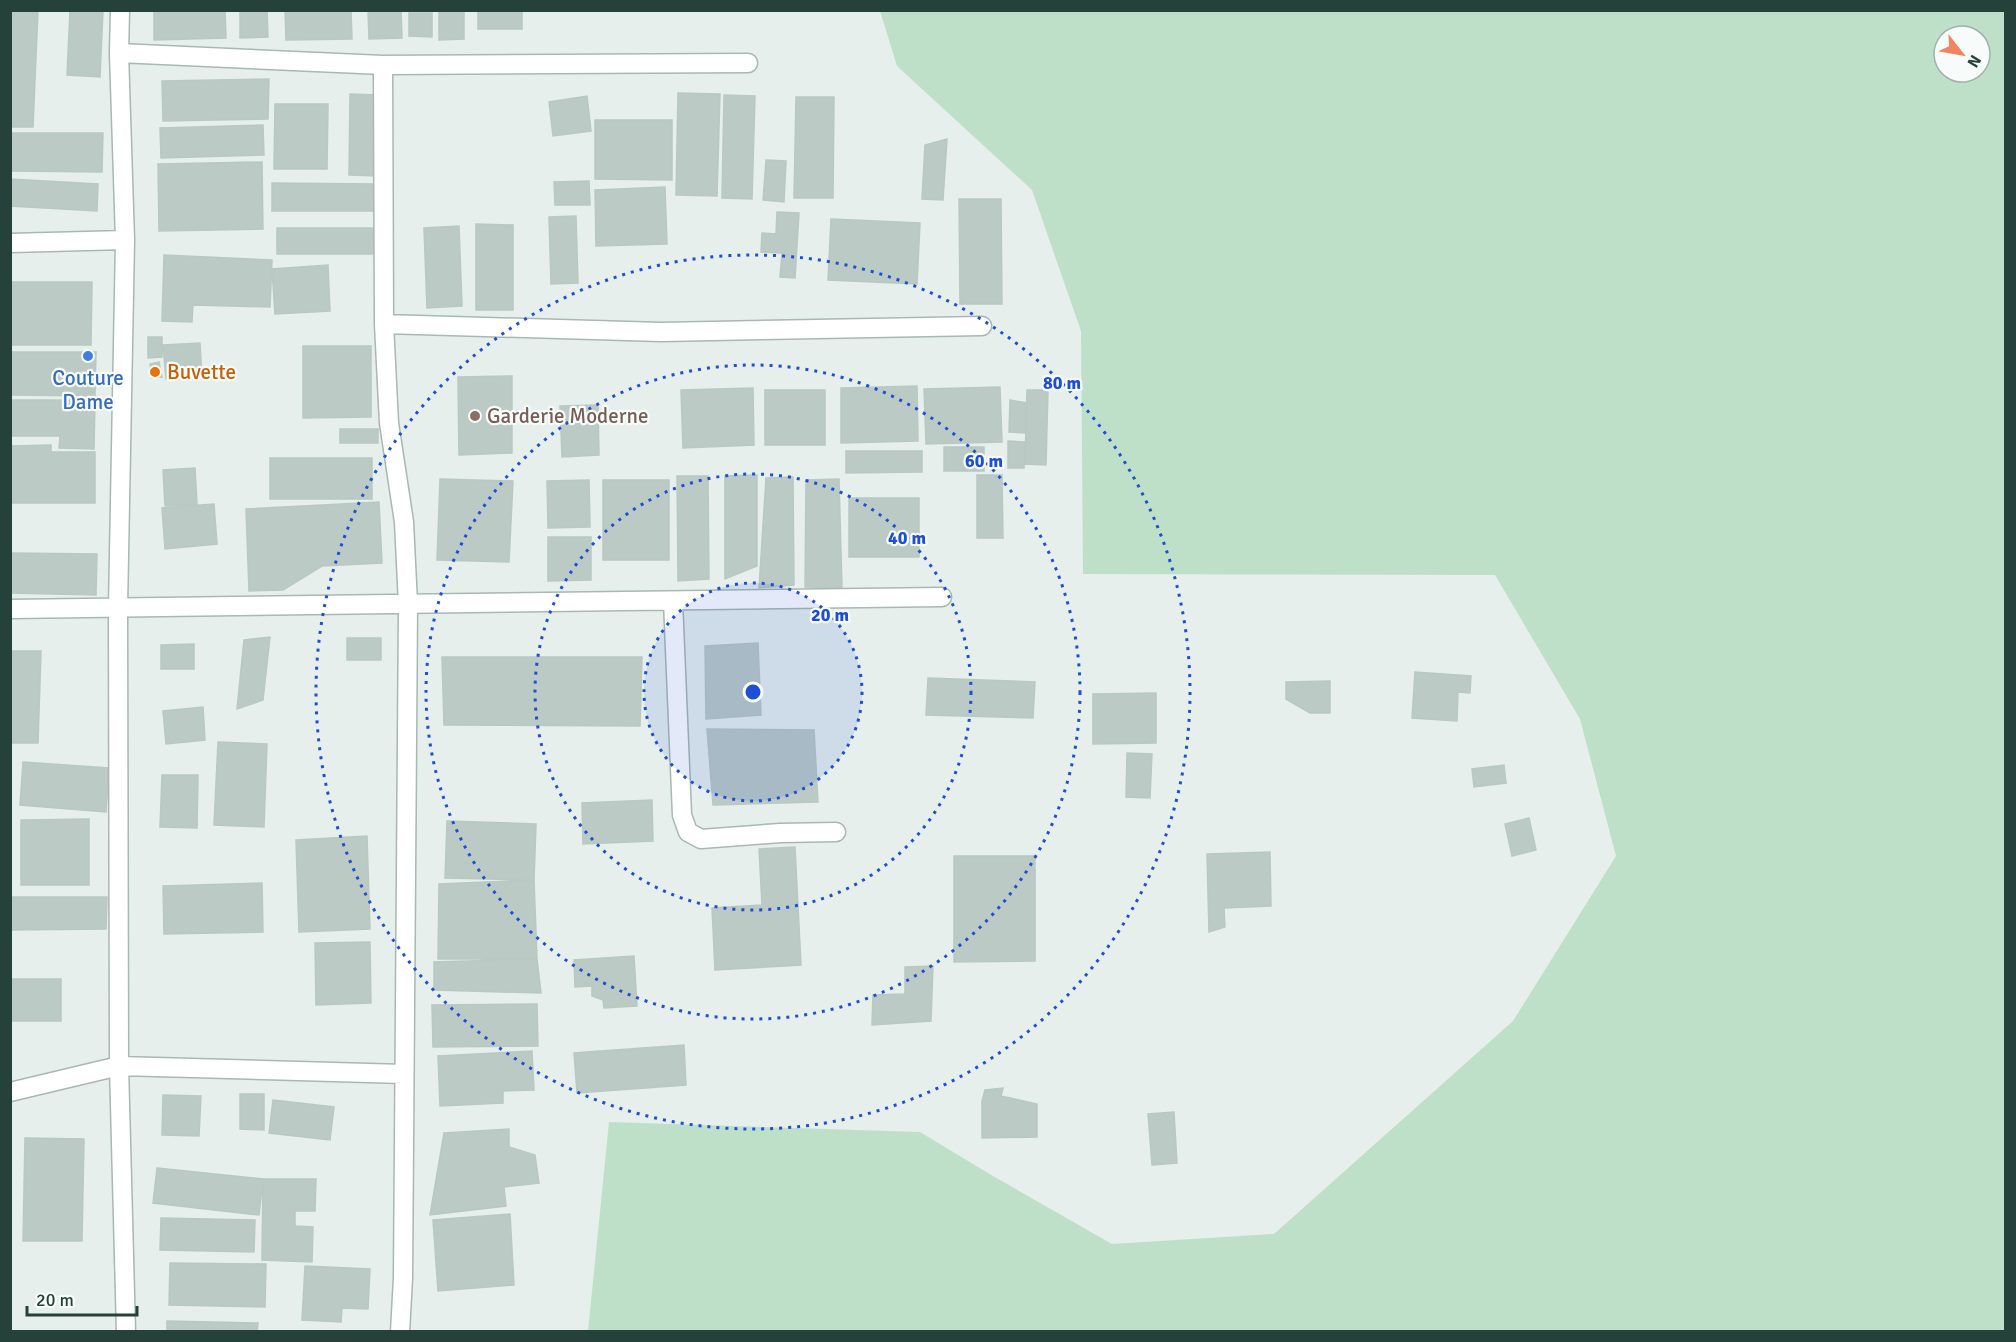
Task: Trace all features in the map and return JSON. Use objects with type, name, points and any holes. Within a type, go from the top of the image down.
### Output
[{"type":"street","points":[[120,10],[119,53],[125,240],[118,607],[119,1066],[126,1332]]},
{"type":"street","points":[[119,53],[383,65],[748,63]]},
{"type":"street","points":[[383,65],[384,324],[389,423],[404,522],[408,604],[403,1278],[400,1332]]},
{"type":"street","points":[[10,243],[125,240]]},
{"type":"street","points":[[384,324],[661,332],[982,326]]},
{"type":"street","points":[[10,609],[942,597]]},
{"type":"street","points":[[673,601],[682,815],[688,832],[701,839],[780,833],[836,832]]},
{"type":"street","points":[[10,1092],[119,1066],[404,1074]]},
{"type":"green space","points":[[880,11],[2005,11],[2005,1331],[588,1331],[609,1122],[920,1132],[1112,1244],[1274,1234],[1513,1021],[1616,856],[1580,719],[1495,575],[1083,574],[1081,331],[1032,190],[897,66]]},
{"type":"building","points":[[10,10],[38,10],[33,127],[10,127]]},
{"type":"building","points":[[70,10],[103,10],[100,77],[67,75]]},
{"type":"building","points":[[154,10],[225,10],[226,38],[154,40]]},
{"type":"building","points":[[240,10],[267,10],[268,37],[240,38]]},
{"type":"building","points":[[285,10],[351,10],[352,39],[286,40]]},
{"type":"building","points":[[368,10],[401,10],[402,38],[369,39]]},
{"type":"building","points":[[439,10],[464,10],[464,39],[439,40]]},
{"type":"building","points":[[478,10],[522,10],[522,29],[478,29]]},
{"type":"building","points":[[409,13],[432,13],[432,37],[409,36]]},
{"type":"building","points":[[269,79],[268,119],[163,121],[162,81]]},
{"type":"building","points":[[678,93],[720,94],[717,196],[676,195]]},
{"type":"building","points":[[350,94],[378,95],[378,176],[349,175]]},
{"type":"building","points":[[724,95],[755,96],[752,199],[722,198]]},
{"type":"building","points":[[587,96],[591,131],[553,136],[549,102]]},
{"type":"building","points":[[796,97],[834,97],[833,198],[794,198]]},
{"type":"building","points":[[275,104],[328,104],[327,169],[274,169]]},
{"type":"building","points":[[595,120],[672,120],[672,180],[595,179]]},
{"type":"building","points":[[263,125],[264,155],[161,158],[160,128]]},
{"type":"building","points":[[10,133],[103,133],[102,172],[10,171]]},
{"type":"building","points":[[947,139],[943,200],[922,199],[925,145]]},
{"type":"building","points":[[766,160],[786,161],[784,202],[763,200]]},
{"type":"building","points":[[262,162],[263,229],[159,231],[158,164]]},
{"type":"building","points":[[10,179],[98,184],[97,211],[10,206]]},
{"type":"building","points":[[589,181],[590,205],[555,205],[554,182]]},
{"type":"building","points":[[272,183],[375,184],[374,211],[272,211]]},
{"type":"building","points":[[665,187],[667,244],[596,246],[595,190]]},
{"type":"building","points":[[959,199],[1001,199],[1002,304],[960,304]]},
{"type":"building","points":[[777,212],[799,213],[795,278],[780,277],[782,253],[761,252],[762,233],[776,234]]},
{"type":"building","points":[[576,216],[578,283],[551,284],[549,217]]},
{"type":"building","points":[[831,219],[920,223],[917,284],[828,280]]},
{"type":"building","points":[[476,224],[513,225],[513,310],[476,310]]},
{"type":"building","points":[[459,226],[462,306],[427,308],[424,228]]},
{"type":"building","points":[[277,228],[375,228],[375,254],[277,254]]},
{"type":"building","points":[[164,255],[272,260],[270,307],[193,305],[192,322],[162,321]]},
{"type":"building","points":[[328,265],[330,311],[275,314],[272,269]]},
{"type":"building","points":[[10,282],[92,282],[91,345],[10,345]]},
{"type":"building","points":[[148,337],[162,337],[162,357],[148,358]]},
{"type":"building","points":[[200,343],[202,377],[166,379],[163,345]]},
{"type":"building","points":[[303,346],[371,346],[371,417],[303,418]]},
{"type":"building","points":[[10,352],[96,352],[95,396],[10,395]]},
{"type":"building","points":[[159,362],[162,377],[152,378],[150,364]]},
{"type":"building","points":[[512,376],[512,453],[459,455],[458,377]]},
{"type":"building","points":[[917,386],[918,441],[841,443],[841,388]]},
{"type":"building","points":[[1000,387],[1002,442],[926,444],[924,389]]},
{"type":"building","points":[[753,388],[754,445],[683,448],[681,390]]},
{"type":"building","points":[[765,390],[825,390],[825,445],[765,445]]},
{"type":"building","points":[[1027,390],[1048,390],[1046,465],[1025,464]]},
{"type":"building","points":[[10,400],[95,400],[94,449],[59,448],[60,436],[10,436]]},
{"type":"building","points":[[1010,400],[1027,403],[1026,433],[1009,432]]},
{"type":"building","points":[[598,405],[599,455],[562,457],[560,406]]},
{"type":"building","points":[[340,429],[378,429],[378,443],[340,443]]},
{"type":"building","points":[[1008,441],[1025,442],[1024,468],[1008,468]]},
{"type":"building","points":[[51,445],[51,452],[95,452],[95,503],[10,503],[10,446]]},
{"type":"building","points":[[944,447],[984,447],[984,471],[944,471]]},
{"type":"building","points":[[846,451],[922,451],[922,472],[846,473]]},
{"type":"building","points":[[270,458],[372,458],[372,499],[270,499]]},
{"type":"building","points":[[195,468],[197,504],[165,506],[163,470]]},
{"type":"building","points":[[757,475],[757,566],[725,579],[725,476]]},
{"type":"building","points":[[977,475],[1002,475],[1003,538],[977,538]]},
{"type":"building","points":[[677,476],[708,476],[709,579],[678,581]]},
{"type":"building","points":[[793,477],[794,585],[759,588],[766,478]]},
{"type":"building","points":[[440,479],[513,481],[509,562],[437,560]]},
{"type":"building","points":[[839,479],[842,588],[805,587],[806,480]]},
{"type":"building","points":[[589,480],[590,527],[548,528],[547,481]]},
{"type":"building","points":[[603,480],[669,480],[669,560],[603,560]]},
{"type":"building","points":[[849,498],[919,498],[919,557],[849,557]]},
{"type":"building","points":[[379,502],[382,563],[322,566],[283,590],[249,591],[246,509]]},
{"type":"building","points":[[214,504],[217,544],[165,549],[162,508]]},
{"type":"building","points":[[548,537],[591,537],[591,580],[548,581]]},
{"type":"building","points":[[10,553],[97,554],[96,595],[10,593]]},
{"type":"building","points":[[270,637],[263,700],[237,709],[244,640]]},
{"type":"building","points":[[347,638],[381,638],[381,660],[347,660]]},
{"type":"building","points":[[758,643],[761,715],[706,719],[705,646]]},
{"type":"building","points":[[194,644],[194,669],[161,669],[161,645]]},
{"type":"building","points":[[10,651],[41,651],[38,743],[10,743]]},
{"type":"building","points":[[442,657],[642,657],[640,726],[444,725]]},
{"type":"building","points":[[1415,672],[1471,676],[1470,693],[1458,692],[1457,721],[1412,718]]},
{"type":"building","points":[[928,678],[1035,682],[1033,718],[926,715]]},
{"type":"building","points":[[1330,681],[1330,713],[1310,713],[1286,699],[1286,682]]},
{"type":"building","points":[[1156,693],[1156,743],[1093,744],[1093,694]]},
{"type":"building","points":[[203,707],[205,740],[166,744],[163,711]]},
{"type":"building","points":[[707,729],[814,730],[818,802],[713,805]]},
{"type":"building","points":[[218,742],[267,744],[264,827],[214,825]]},
{"type":"building","points":[[1127,753],[1152,754],[1150,798],[1126,797]]},
{"type":"building","points":[[23,762],[109,768],[106,812],[20,805]]},
{"type":"building","points":[[1504,765],[1506,783],[1474,787],[1472,769]]},
{"type":"building","points":[[162,775],[198,775],[197,828],[160,827]]},
{"type":"building","points":[[652,800],[653,841],[583,844],[582,803]]},
{"type":"building","points":[[1529,818],[1536,850],[1512,856],[1505,824]]},
{"type":"building","points":[[89,819],[89,885],[21,885],[21,820]]},
{"type":"building","points":[[447,821],[536,824],[534,880],[445,878]]},
{"type":"building","points":[[367,836],[370,929],[299,932],[296,840]]},
{"type":"building","points":[[795,847],[801,965],[715,970],[712,908],[762,905],[759,849]]},
{"type":"building","points":[[1270,852],[1271,906],[1224,908],[1225,927],[1209,932],[1207,854]]},
{"type":"building","points":[[954,856],[1035,856],[1035,961],[954,962]]},
{"type":"building","points":[[534,880],[537,959],[438,959],[439,884]]},
{"type":"building","points":[[262,883],[263,932],[164,934],[163,886]]},
{"type":"building","points":[[10,897],[107,897],[106,929],[10,930]]},
{"type":"building","points":[[370,942],[371,1003],[316,1005],[315,943]]},
{"type":"building","points":[[634,956],[637,1006],[604,1008],[603,1000],[592,996],[592,986],[575,987],[574,960]]},
{"type":"building","points":[[537,959],[541,993],[434,990],[434,962]]},
{"type":"building","points":[[933,966],[931,1021],[872,1025],[873,995],[905,994],[905,967]]},
{"type":"building","points":[[10,979],[61,979],[61,1021],[10,1021]]},
{"type":"building","points":[[537,1004],[538,1046],[433,1047],[432,1005]]},
{"type":"building","points":[[684,1045],[686,1085],[577,1093],[574,1053]]},
{"type":"building","points":[[532,1051],[534,1090],[503,1091],[503,1103],[440,1106],[438,1056]]},
{"type":"building","points":[[1003,1088],[1001,1096],[1037,1104],[1037,1137],[982,1138],[982,1101],[985,1090]]},
{"type":"building","points":[[240,1094],[264,1094],[264,1130],[240,1129]]},
{"type":"building","points":[[163,1095],[201,1096],[199,1136],[162,1135]]},
{"type":"building","points":[[273,1100],[334,1107],[330,1140],[269,1133]]},
{"type":"building","points":[[1174,1112],[1177,1163],[1152,1165],[1148,1114]]},
{"type":"building","points":[[509,1129],[509,1147],[535,1155],[539,1183],[504,1187],[506,1206],[430,1215],[444,1133]]},
{"type":"building","points":[[25,1138],[84,1139],[82,1241],[23,1241]]},
{"type":"building","points":[[157,1168],[263,1179],[259,1215],[153,1203]]},
{"type":"building","points":[[263,1179],[316,1179],[315,1211],[295,1211],[295,1226],[313,1227],[312,1262],[262,1260]]},
{"type":"building","points":[[510,1214],[514,1285],[438,1291],[433,1220]]},
{"type":"building","points":[[161,1218],[255,1220],[254,1252],[160,1250]]},
{"type":"building","points":[[170,1263],[266,1264],[265,1307],[169,1305]]},
{"type":"building","points":[[305,1266],[370,1269],[368,1309],[342,1308],[341,1322],[302,1320]]},
{"type":"building","points":[[167,1321],[258,1323],[257,1332],[167,1332]]},
{"type":"place","name":"Couture Dame","points":[[88,356]]},
{"type":"place","name":"Buvette","points":[[155,372]]},
{"type":"place","name":"Garderie Moderne","points":[[475,416]]}]
